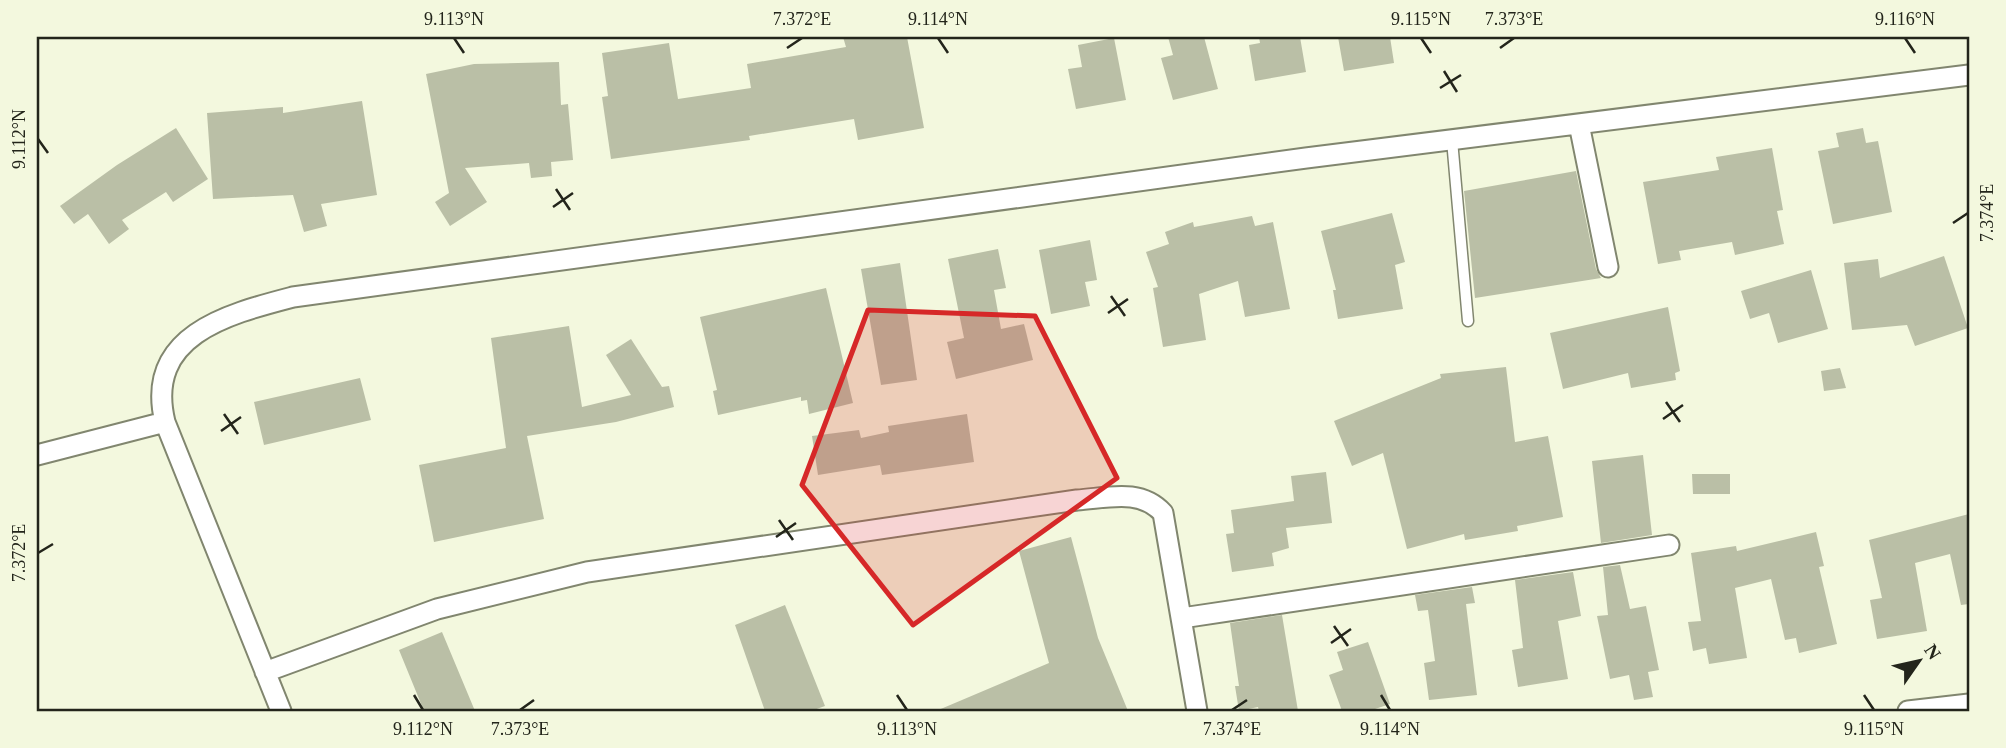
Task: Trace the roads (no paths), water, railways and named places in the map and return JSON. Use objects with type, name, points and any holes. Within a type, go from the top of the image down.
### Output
[{"type":"street","points":[[281,711],[165,422],[159,397],[163,378],[172,360],[191,336],[217,321],[293,298],[1452,140],[1969,75]]},
{"type":"street","points":[[1579,124],[1608,267]]},
{"type":"street","points":[[37,455],[165,422]]},
{"type":"street","points":[[265,672],[438,609],[587,572],[1077,500],[1136,496],[1153,502],[1163,513],[1197,711]]},
{"type":"street","points":[[1182,618],[1669,545]]},
{"type":"street","points":[[1908,711],[1969,704]]},
{"type":"lane","points":[[1452,140],[1468,320]]}]
